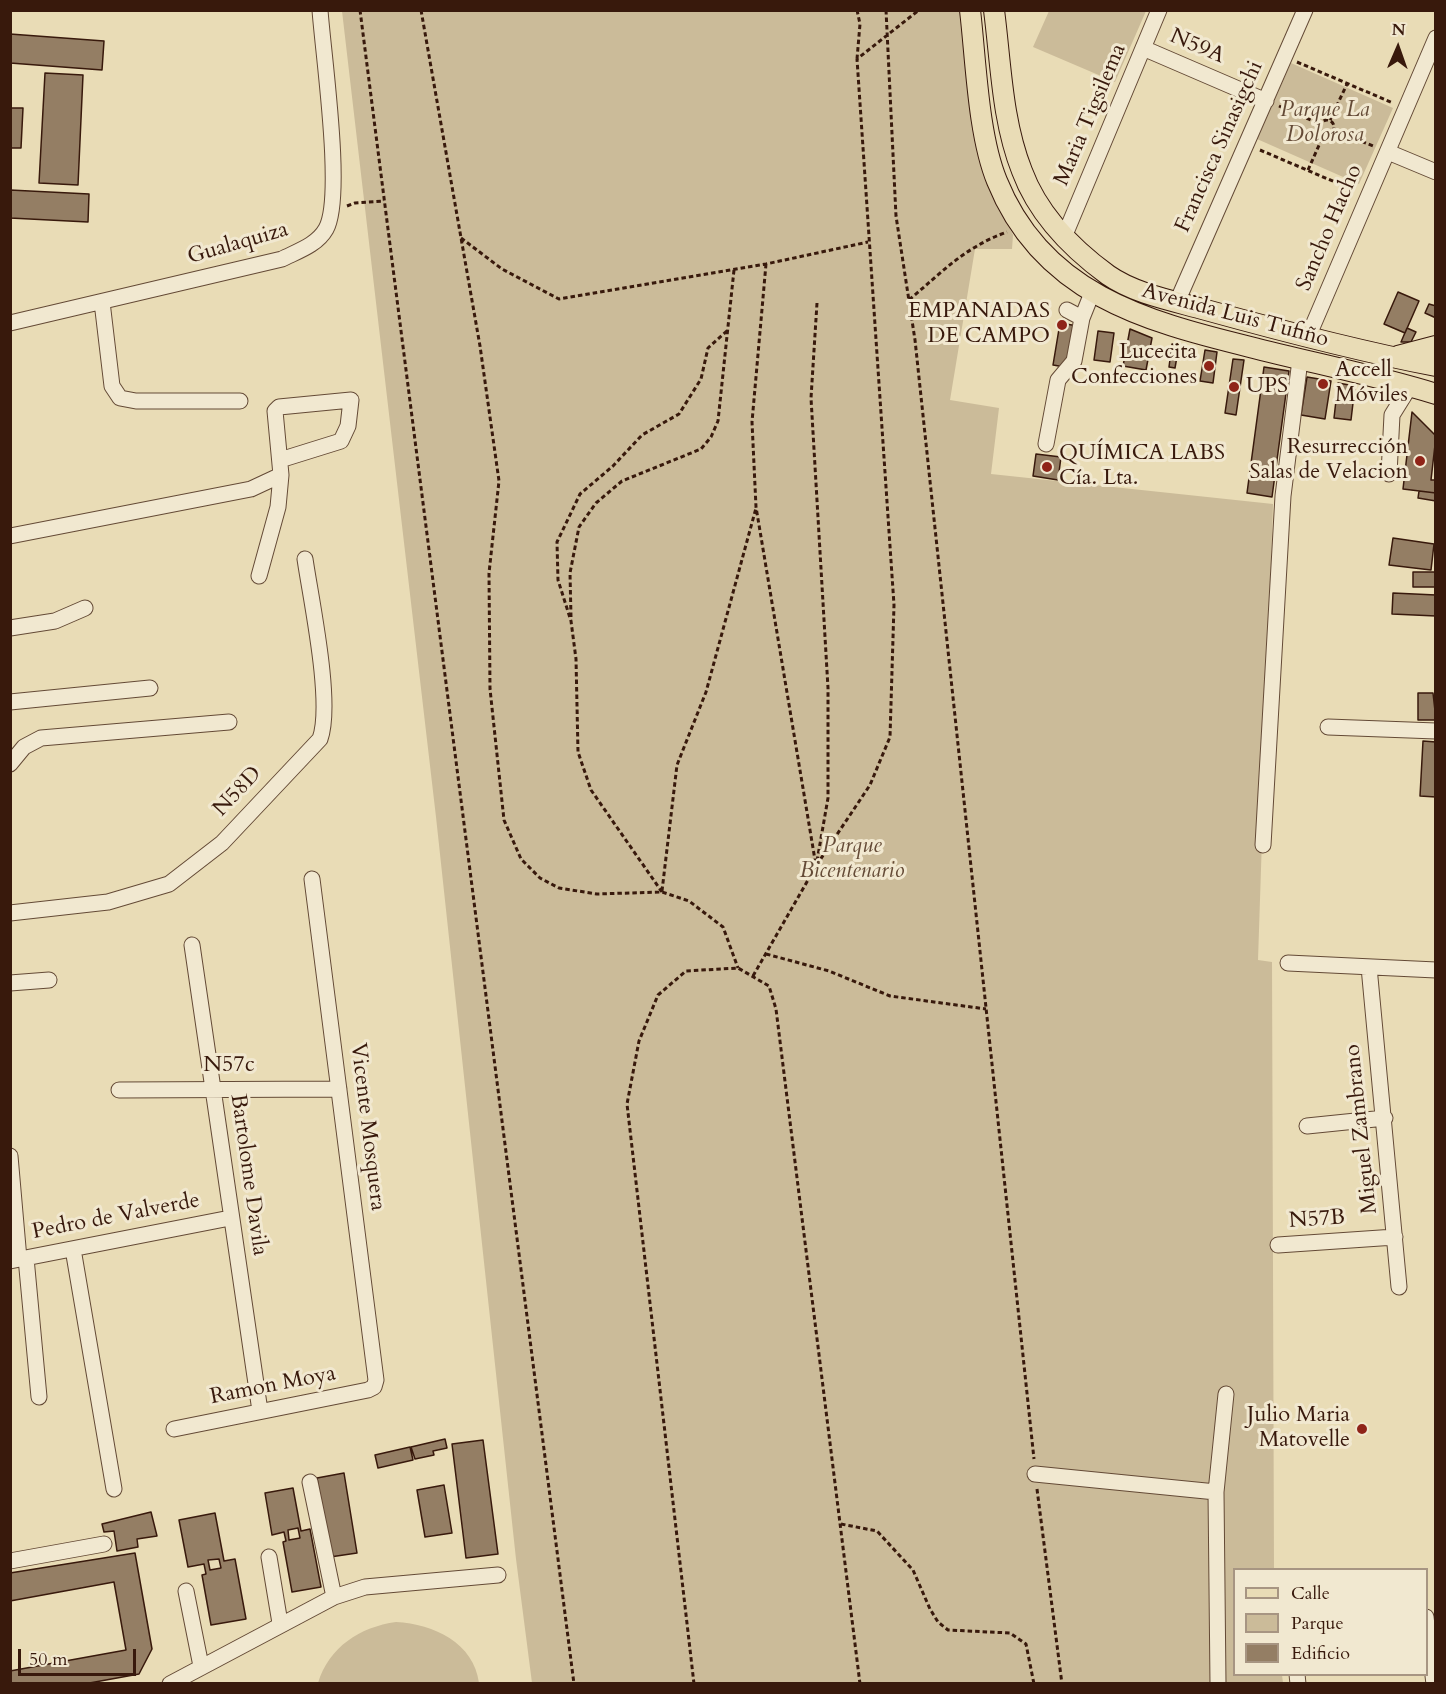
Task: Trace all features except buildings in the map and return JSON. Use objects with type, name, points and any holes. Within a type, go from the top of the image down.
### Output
[{"type":"main road","name":"Avenida Luis Tufiño","points":[[970,10],[985,130],[996,179],[1020,228],[1054,262],[1092,293],[1162,325],[1436,394]]},
{"type":"main road","name":"Avenida Luis Tufiño","points":[[994,10],[1013,142],[1022,173],[1045,216],[1064,237],[1109,276],[1142,291],[1238,319],[1436,366]]},
{"type":"main road","points":[[1232,343],[1238,319]]},
{"type":"main road","points":[[1391,357],[1415,353],[1436,346]]},
{"type":"street","name":"Gualaquiza","points":[[10,323],[282,259],[313,244],[321,236],[330,217],[334,186],[320,10]]},
{"type":"street","name":"Maria Tigsilema","points":[[1064,237],[1160,10]]},
{"type":"street","name":"Francisca Sinasigchi","points":[[1177,302],[1305,10]]},
{"type":"street","name":"Sancho Hacho","points":[[1308,337],[1436,38]]},
{"type":"street","name":"N59A","points":[[1143,48],[1266,101]]},
{"type":"street","points":[[1388,152],[1436,172]]},
{"type":"street","points":[[1047,444],[1058,380],[1074,361],[1082,318],[1092,293]]},
{"type":"street","points":[[102,302],[112,386],[120,398],[136,402],[240,401]]},
{"type":"street","points":[[1067,310],[1082,318]]},
{"type":"street","points":[[1263,845],[1283,496],[1300,360]]},
{"type":"street","points":[[1389,474],[1392,415],[1410,386]]},
{"type":"street","points":[[10,536],[251,489],[281,467],[341,441],[348,426],[351,400],[279,407],[275,411],[281,467],[278,507],[259,576]]},
{"type":"street","name":"N58D","points":[[10,913],[108,902],[169,884],[222,843],[320,740],[324,723],[321,664],[305,559]]},
{"type":"street","points":[[10,628],[55,621],[85,608]]},
{"type":"street","points":[[10,702],[150,688]]},
{"type":"street","points":[[10,764],[24,747],[41,738],[229,722]]},
{"type":"street","points":[[1328,727],[1436,731]]},
{"type":"street","name":"Vicente Mosquera","points":[[312,879],[376,1380]]},
{"type":"street","name":"Bartolome Davila","points":[[192,945],[260,1412]]},
{"type":"street","points":[[1287,963],[1436,970]]},
{"type":"street","name":"Miguel Zambrano","points":[[1369,967],[1400,1287]]},
{"type":"street","points":[[10,983],[49,980]]},
{"type":"street","name":"N57c","points":[[119,1090],[339,1089]]},
{"type":"street","points":[[1307,1126],[1385,1118]]},
{"type":"street","points":[[10,1156],[18,1260],[39,1397]]},
{"type":"street","name":"Pedro de Valverde","points":[[18,1260],[230,1218]]},
{"type":"street","name":"N57B","points":[[1278,1245],[1395,1236]]},
{"type":"street","points":[[73,1249],[114,1489]]},
{"type":"street","name":"Ramon Moya","points":[[174,1429],[368,1390],[374,1387],[376,1380]]},
{"type":"street","points":[[1218,1683],[1216,1492],[1226,1394]]},
{"type":"street","points":[[1035,1474],[1216,1492]]},
{"type":"street","points":[[310,1482],[334,1597]]},
{"type":"street","points":[[10,1561],[104,1544]]},
{"type":"street","points":[[269,1557],[280,1623]]},
{"type":"street","points":[[170,1683],[280,1623],[334,1597],[365,1587],[498,1575]]},
{"type":"street","points":[[186,1591],[201,1666]]},
{"type":"street","points":[[1428,1634],[1434,1683]]},
{"type":"path","points":[[360,10],[574,1683]]},
{"type":"path","points":[[421,10],[480,346],[499,481],[489,573],[490,689],[504,820],[521,859],[540,878],[559,888],[597,894],[662,892],[689,901],[723,927],[738,968]]},
{"type":"path","points":[[753,976],[816,866],[870,785],[890,737],[894,605],[868,243],[857,59],[860,24],[857,10]]},
{"type":"path","points":[[886,10],[897,216],[909,300],[1035,1474],[1062,1683]]},
{"type":"path","points":[[857,59],[887,38],[919,10]]},
{"type":"path","points":[[1285,57],[1406,109]]},
{"type":"path","points":[[1330,120],[1347,84]]},
{"type":"path","points":[[1266,101],[1320,124]]},
{"type":"path","points":[[1324,120],[1330,120],[1334,124],[1334,129],[1330,134],[1324,134],[1320,130],[1320,124],[1324,120]]},
{"type":"path","points":[[1334,129],[1388,152]]},
{"type":"path","points":[[1308,170],[1324,134]]},
{"type":"path","points":[[1247,145],[1368,197]]},
{"type":"path","points":[[330,217],[356,203],[384,201]]},
{"type":"path","points":[[909,300],[974,245],[1020,228]]},
{"type":"path","points":[[460,237],[502,269],[559,299],[734,270],[868,243]]},
{"type":"path","points":[[766,264],[752,422],[756,507],[816,866]]},
{"type":"path","points":[[662,892],[591,790],[578,752],[576,659],[571,621],[570,573],[579,527],[596,503],[622,481],[701,449],[711,437],[718,421],[734,270]]},
{"type":"path","points":[[816,866],[828,798],[828,688],[811,398],[817,303]]},
{"type":"path","points":[[571,621],[558,580],[557,542],[580,494],[613,466],[642,435],[679,414],[701,380],[708,348],[728,330]]},
{"type":"path","points":[[662,892],[677,765],[706,692],[756,507]]},
{"type":"path","points":[[766,954],[829,971],[890,996],[986,1009]]},
{"type":"path","points":[[694,1683],[627,1104],[639,1041],[658,995],[686,971],[738,968],[769,987],[776,1009],[860,1683]]},
{"type":"path","points":[[841,1524],[877,1531],[913,1570],[930,1609],[938,1622],[948,1630],[1010,1633],[1026,1644],[1034,1683]]},
{"type":"green space","name":"Parque Bicentenario","points":[[342,11],[963,11],[984,174],[1013,235],[1012,249],[975,249],[950,400],[999,408],[991,474],[1273,504],[1258,960],[1272,962],[1274,1568],[1233,1568],[1233,1676],[1282,1676],[1283,1683],[532,1683],[516,1559],[436,817]]},
{"type":"green space","points":[[1049,11],[1146,11],[1115,82],[1033,47]]},
{"type":"green space","name":"Parque La Dolorosa","points":[[1291,63],[1393,108],[1359,184],[1257,139]]},
{"type":"green space","points":[[396,1622],[424,1627],[450,1638],[469,1657],[476,1669],[479,1683],[318,1683],[330,1659],[348,1641],[370,1629]]},
{"type":"place","name":"EMPANADAS DE CAMPO","points":[[1062,325]]},
{"type":"place","name":"Lucecita Confecciones","points":[[1209,366]]},
{"type":"place","name":"Accell Móviles","points":[[1323,384]]},
{"type":"place","name":"UPS","points":[[1234,387]]},
{"type":"place","name":"Resurrección Salas de Velacion","points":[[1420,461]]},
{"type":"place","name":"QUÍMICA LABS Cía. Lta.","points":[[1047,467]]},
{"type":"place","name":"Julio Maria Matovelle","points":[[1362,1429]]}]
